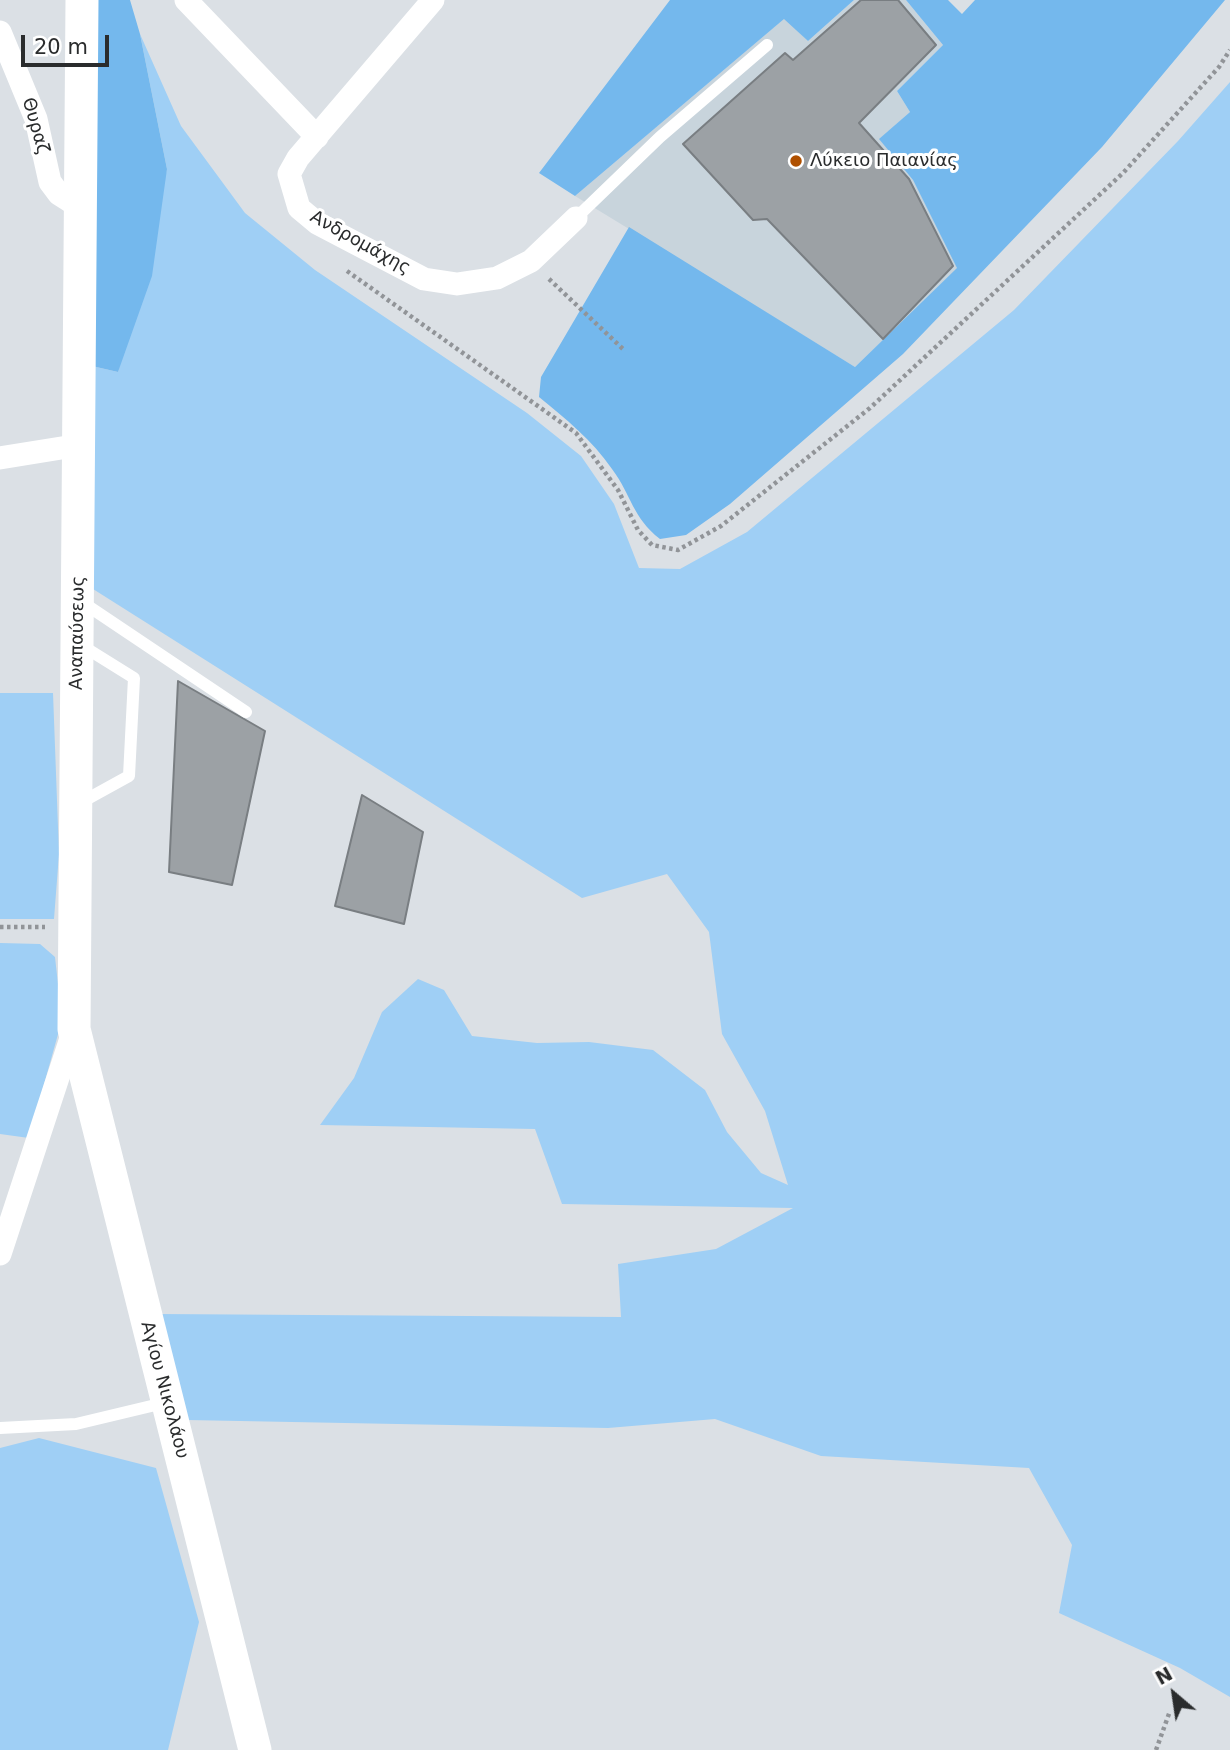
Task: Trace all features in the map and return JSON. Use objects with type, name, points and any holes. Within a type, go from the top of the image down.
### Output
[{"type":"street","name":"Αναπαύσεως","points":[[0,1254],[74,1029],[82,0]]},
{"type":"street","points":[[186,0],[317,137]]},
{"type":"street","name":"Ανδρομάχης","points":[[433,0],[298,158],[289,174],[299,208],[317,223],[424,279],[457,284],[497,278],[531,261],[576,218]]},
{"type":"street","name":"Θυραζ","points":[[0,32],[36,119],[50,182],[58,194],[81,208]]},
{"type":"street","points":[[0,458],[80,445]]},
{"type":"street","name":"Αγίου Νικολάου","points":[[74,1029],[255,1750]]},
{"type":"lane","points":[[576,218],[660,137],[767,45]]},
{"type":"lane","points":[[79,600],[246,712]]},
{"type":"lane","points":[[76,805],[129,776],[134,678],[78,643]]},
{"type":"lane","points":[[0,1428],[76,1424],[168,1402]]},
{"type":"path","points":[[339,264],[576,433],[618,489],[638,530],[652,545],[678,550],[720,526],[870,408],[1123,173],[1219,67],[1230,50]]},
{"type":"path","points":[[531,261],[623,349]]},
{"type":"path","points":[[0,927],[75,927]]},
{"type":"path","points":[[1156,1750],[1170,1711]]},
{"type":"shaded area","points":[[95,0],[130,0],[140,34],[167,169],[152,276],[118,372],[92,366]]},
{"type":"shaded area","points":[[670,0],[854,0],[808,41],[784,19],[575,196],[539,173]]},
{"type":"shaded area","points":[[854,0],[906,0],[943,45],[897,91],[910,112],[880,139],[913,180],[958,268],[855,367],[575,196],[785,18],[808,41]]},
{"type":"shaded area","points":[[906,0],[948,0],[962,14],[975,0],[1225,0],[1102,147],[903,354],[730,504],[686,535],[660,539],[644,523],[604,458],[569,422],[539,397],[541,377],[629,227],[855,367],[957,268],[913,180],[879,139],[910,112],[897,91],[943,45]]},
{"type":"shaded area","points":[[140,34],[181,126],[245,213],[315,270],[527,413],[581,456],[614,504],[639,568],[680,569],[747,532],[1014,310],[1178,141],[1230,82],[1230,1697],[1180,1668],[1059,1613],[1072,1545],[1029,1468],[821,1456],[715,1419],[608,1428],[187,1420],[158,1314],[621,1317],[618,1264],[716,1249],[793,1208],[562,1204],[535,1129],[320,1125],[354,1078],[382,1012],[418,979],[444,990],[472,1036],[537,1043],[589,1042],[653,1050],[705,1090],[727,1132],[761,1173],[788,1185],[765,1111],[722,1034],[709,932],[667,874],[582,898],[93,589],[92,366],[118,372],[167,169]]},
{"type":"shaded area","points":[[0,693],[53,693],[59,854],[54,919],[0,919]]},
{"type":"shaded area","points":[[0,943],[40,944],[55,957],[62,1020],[29,1138],[0,1134]]},
{"type":"shaded area","points":[[39,1438],[156,1468],[199,1622],[168,1750],[0,1750],[0,1448]]},
{"type":"building","name":"Λύκειο Παιανίας","points":[[861,0],[898,0],[936,45],[859,123],[909,179],[953,266],[883,339],[767,219],[753,220],[683,144],[785,53],[793,60]]},
{"type":"building","points":[[178,681],[265,731],[232,885],[169,872]]},
{"type":"building","points":[[362,795],[423,832],[404,924],[335,906]]},
{"type":"place","name":"Λύκειο Παιανίας","points":[[796,161]]}]
